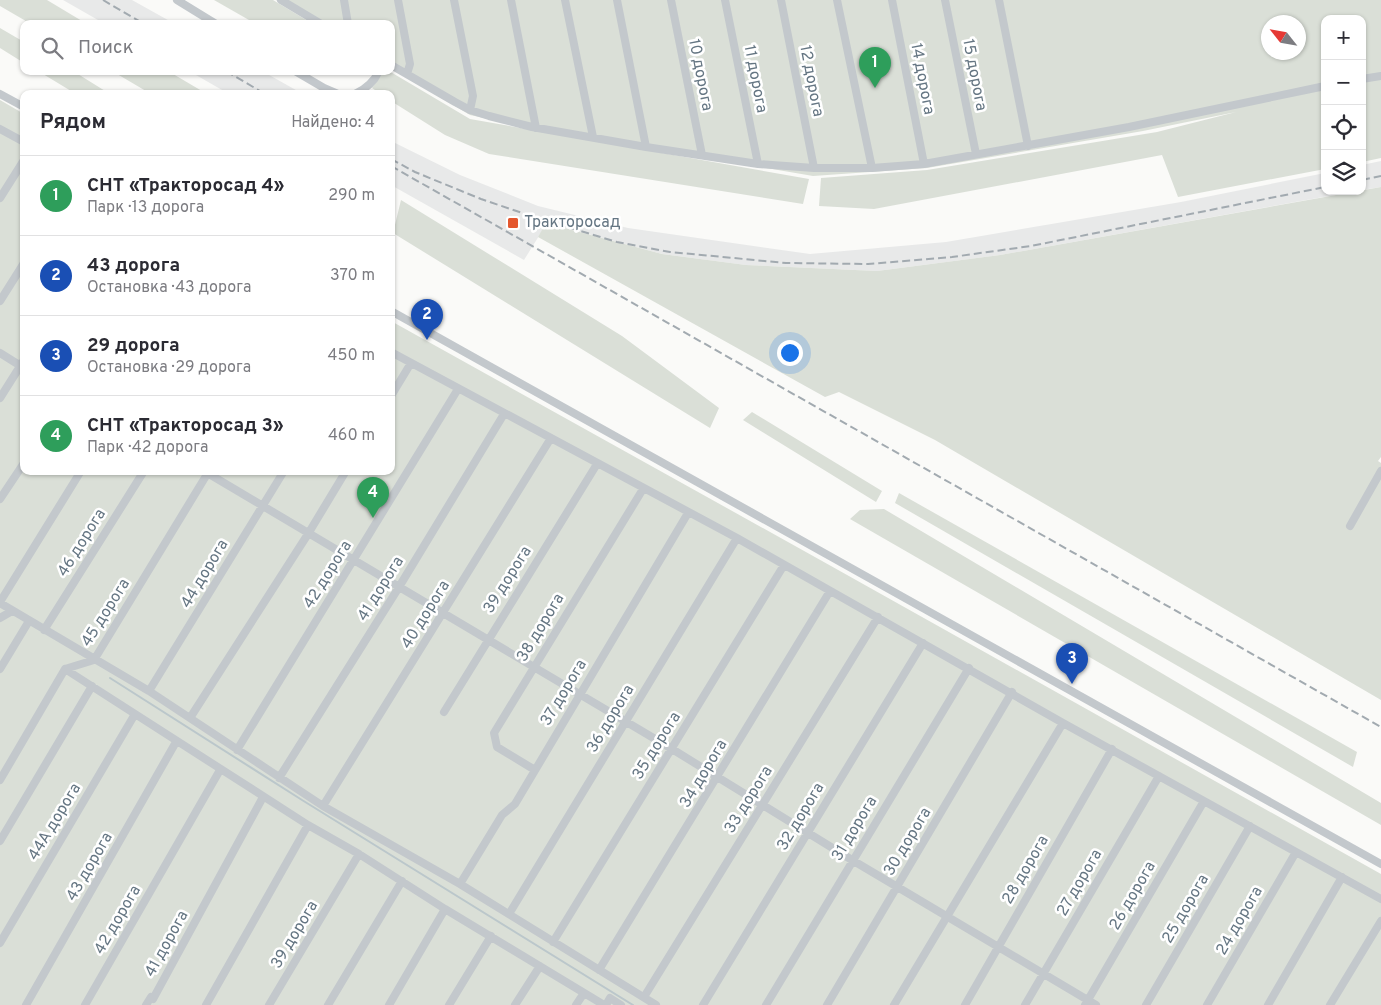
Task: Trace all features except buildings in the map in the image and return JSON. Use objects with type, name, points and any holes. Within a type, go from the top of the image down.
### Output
[{"type":"street","points":[[176,0],[209,20]]},
{"type":"street","points":[[344,0],[347,20]]},
{"type":"street","points":[[398,0],[410,64],[407,74]]},
{"type":"street","points":[[454,0],[472,96],[470,110]]},
{"type":"street","points":[[511,0],[536,128]]},
{"type":"street","points":[[565,0],[593,137]]},
{"type":"street","points":[[617,0],[646,147]]},
{"type":"street","name":"10 дорога","points":[[671,0],[702,155]]},
{"type":"street","name":"11 дорога","points":[[725,0],[758,164]]},
{"type":"street","name":"12 дорога","points":[[781,0],[814,168]]},
{"type":"street","points":[[838,0],[872,168]]},
{"type":"street","name":"14 дорога","points":[[892,0],[924,164]]},
{"type":"street","name":"15 дорога","points":[[945,0],[976,154]]},
{"type":"street","points":[[999,0],[1028,146]]},
{"type":"street","points":[[285,1],[315,20]]},
{"type":"street","points":[[395,67],[470,110],[536,128],[758,164],[814,168],[872,168],[924,164],[1129,127],[1321,87]]},
{"type":"street","points":[[302,75],[329,90]]},
{"type":"street","points":[[364,90],[377,75]]},
{"type":"street","points":[[1366,78],[1381,76]]},
{"type":"street","points":[[0,94],[20,105]]},
{"type":"street","points":[[0,129],[20,140]]},
{"type":"street","points":[[0,198],[20,166]]},
{"type":"street","points":[[0,301],[20,269]]},
{"type":"street","points":[[395,313],[1381,864]]},
{"type":"street","points":[[0,354],[20,364]]},
{"type":"street","points":[[395,354],[642,489],[738,538],[1012,692],[1063,723],[1381,899]]},
{"type":"street","points":[[395,389],[411,363]]},
{"type":"street","points":[[0,398],[20,369]]},
{"type":"street","name":"42 дорога","points":[[237,750],[458,389]]},
{"type":"street","name":"41 дорога","points":[[279,778],[399,587],[504,414]]},
{"type":"street","name":"40 дорога","points":[[323,806],[551,438]]},
{"type":"street","name":"39 дорога","points":[[444,712],[597,464]]},
{"type":"street","points":[[0,499],[20,469]]},
{"type":"street","points":[[1350,526],[1381,471]]},
{"type":"street","points":[[79,475],[0,602],[149,692],[323,806],[460,884],[656,1005]]},
{"type":"street","name":"46 дорога","points":[[44,630],[141,475]]},
{"type":"street","name":"45 дорога","points":[[65,669],[94,660],[205,475]]},
{"type":"street","points":[[212,475],[308,534],[672,749],[852,860],[1043,973],[1087,1003],[1096,1005]]},
{"type":"street","name":"44 дорога","points":[[149,692],[282,475]]},
{"type":"street","points":[[190,718],[344,475]]},
{"type":"street","name":"38 дорога","points":[[535,770],[498,747],[494,733],[642,489]]},
{"type":"street","name":"37 дорога","points":[[460,884],[502,816],[515,804],[688,513]]},
{"type":"street","name":"36 дорога","points":[[509,914],[738,538]]},
{"type":"street","name":"35 дорога","points":[[553,942],[784,565]]},
{"type":"street","name":"34 дорога","points":[[599,970],[830,591]]},
{"type":"street","points":[[0,618],[12,611]]},
{"type":"street","name":"33 дорога","points":[[644,997],[878,617]]},
{"type":"street","points":[[0,669],[29,621]]},
{"type":"street","name":"32 дорога","points":[[703,1005],[923,643]]},
{"type":"street","name":"31 дорога","points":[[766,1005],[969,668]]},
{"type":"street","points":[[0,780],[65,669],[220,770],[308,825],[360,854],[445,909],[605,1005],[610,998],[621,1005]]},
{"type":"street","points":[[0,841],[92,686]]},
{"type":"street","name":"30 дорога","points":[[827,1005],[1012,692]]},
{"type":"street","name":"44А дорога","points":[[0,943],[135,714]]},
{"type":"street","points":[[894,1005],[1063,723]]},
{"type":"street","name":"43 дорога","points":[[26,1005],[176,742]]},
{"type":"street","name":"28 дорога","points":[[965,1005],[1112,749]]},
{"type":"street","name":"42 дорога","points":[[85,1005],[220,770]]},
{"type":"street","name":"27 дорога","points":[[1025,1005],[1159,776]]},
{"type":"street","name":"41 дорога","points":[[150,1000],[263,797]]},
{"type":"street","name":"26 дорога","points":[[1087,1003],[1204,801]]},
{"type":"street","points":[[206,1005],[308,825]]},
{"type":"street","name":"25 дорога","points":[[1146,1005],[1250,826]]},
{"type":"street","name":"24 дорога","points":[[1207,1005],[1296,852]]},
{"type":"street","name":"39 дорога","points":[[269,1005],[360,854]]},
{"type":"street","points":[[1268,1005],[1342,877]]},
{"type":"street","points":[[328,1005],[402,882]]},
{"type":"street","points":[[389,1005],[445,909]]},
{"type":"street","points":[[1330,1005],[1381,921]]},
{"type":"street","points":[[449,1005],[491,936]]},
{"type":"street","points":[[515,1005],[540,966]]},
{"type":"street","points":[[576,1005],[584,993]]},
{"type":"shaded area","points":[[0,0],[47,0],[80,20],[24,20],[0,6]]},
{"type":"shaded area","points":[[63,0],[132,0],[168,20],[98,20]]},
{"type":"shaded area","points":[[214,0],[273,0],[306,20],[249,20]]},
{"type":"shaded area","points":[[276,0],[1381,0],[1381,158],[1366,161],[1366,15],[1321,15],[1321,170],[1178,197],[1162,155],[874,209],[819,206],[821,178],[927,170],[1157,132],[1236,112],[1143,131],[927,168],[813,176],[530,128],[470,115],[395,70],[395,20],[309,20]]},
{"type":"shaded area","points":[[0,28],[20,40],[20,60],[0,48]]},
{"type":"shaded area","points":[[45,75],[79,75],[104,90],[69,90]]},
{"type":"shaded area","points":[[119,75],[175,75],[200,90],[144,90]]},
{"type":"shaded area","points":[[196,75],[269,75],[296,90],[222,90]]},
{"type":"shaded area","points":[[381,75],[395,75],[470,119],[809,179],[803,204],[489,154],[445,135],[395,104],[395,90],[375,90],[372,88]]},
{"type":"shaded area","points":[[0,100],[20,112],[20,475],[395,475],[395,323],[1381,874],[1381,1005],[0,1005]]},
{"type":"shaded area","points":[[395,143],[460,175],[538,206],[628,228],[810,254],[946,242],[1181,202],[1321,174],[1321,195],[1335,195],[1000,255],[877,271],[746,265],[662,254],[547,223],[524,260],[395,187]]},
{"type":"shaded area","points":[[1381,161],[1381,187],[1366,189],[1366,164]]},
{"type":"shaded area","points":[[1381,187],[1381,457],[1378,461],[1381,463],[1381,700],[935,440],[839,392],[825,397],[538,237],[546,223],[662,254],[746,265],[877,271],[1000,255],[1336,195],[1366,195],[1366,190]]},
{"type":"shaded area","points":[[401,200],[622,336],[719,408],[710,428],[395,234],[395,225]]},
{"type":"shaded area","points":[[752,412],[882,491],[876,502],[743,420]]},
{"type":"shaded area","points":[[899,493],[1357,752],[1353,767],[895,503]]},
{"type":"shaded area","points":[[884,509],[1381,803],[1381,825],[850,519],[860,510]]},
{"type":"waterway","points":[[110,678],[302,800],[633,1005]]},
{"type":"railway","points":[[103,0],[137,20]]},
{"type":"railway","points":[[233,75],[258,90]]},
{"type":"railway","points":[[395,161],[415,172],[481,199],[617,242],[670,252],[786,263],[868,264],[952,257],[1031,246],[1321,188]]},
{"type":"railway","points":[[395,168],[1381,727]]},
{"type":"railway","points":[[1366,179],[1381,176]]},
{"type":"place","name":"СНТ «Тракторосад 4»","points":[[875,88]]},
{"type":"place","name":"Тракторосад","points":[[513,223]]},
{"type":"place","name":"43 дорога","points":[[427,340]]},
{"type":"place","name":"СНТ «Тракторосад 3»","points":[[373,518]]},
{"type":"place","name":"29 дорога","points":[[1072,684]]}]
